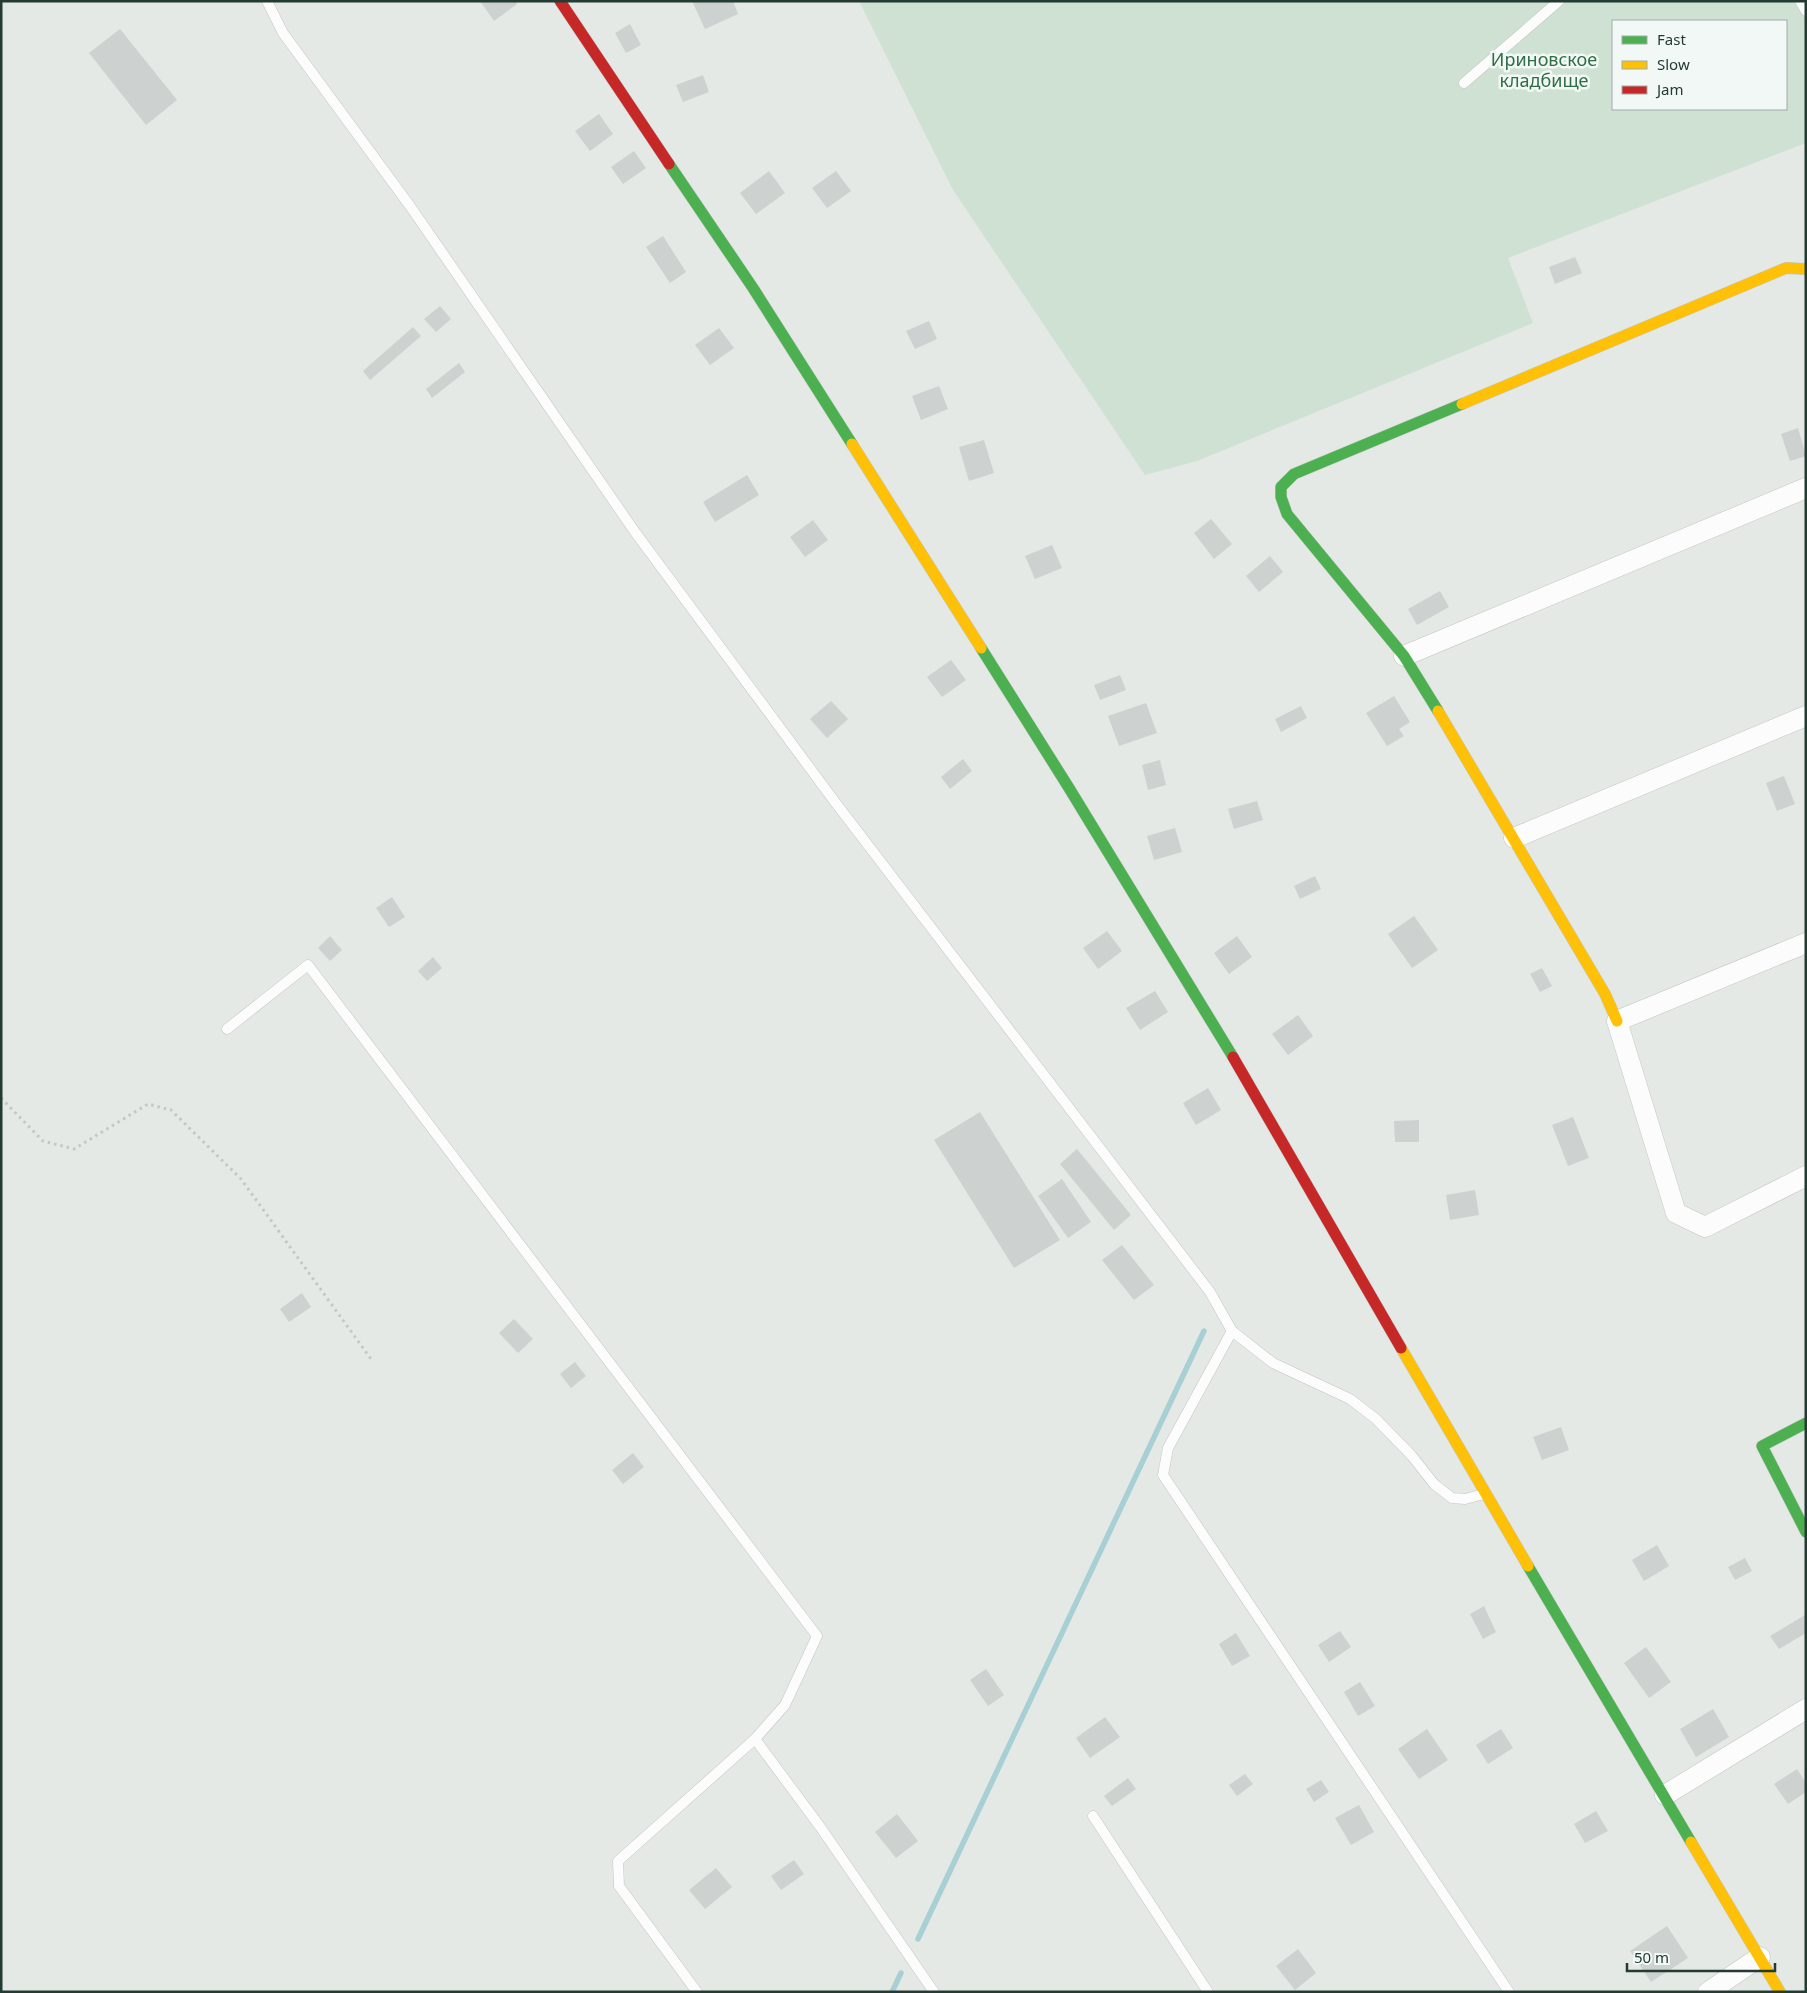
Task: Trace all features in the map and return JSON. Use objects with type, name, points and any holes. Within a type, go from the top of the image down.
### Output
[{"type":"street","points":[[560,1],[753,288],[1069,788],[1215,1026],[1485,1493],[1780,1992]]},
{"type":"street","points":[[1806,269],[1801,267],[1786,268],[1294,474],[1281,487],[1281,498],[1287,514],[1404,656],[1514,838],[1605,994],[1617,1021],[1676,1213],[1705,1227],[1806,1176]]},
{"type":"street","points":[[1404,656],[1806,488]]},
{"type":"street","points":[[1514,838],[1806,716]]},
{"type":"street","points":[[1617,1021],[1806,943]]},
{"type":"street","points":[[1806,1423],[1762,1446],[1806,1532]]},
{"type":"street","points":[[1665,1795],[1806,1710]]},
{"type":"street","points":[[1708,1992],[1760,1957]]},
{"type":"lane","points":[[267,1],[283,34],[410,206],[636,532],[835,802],[1210,1292],[1232,1331],[1273,1363],[1350,1399],[1376,1419],[1412,1456],[1434,1484],[1452,1498],[1465,1499],[1485,1493]]},
{"type":"lane","points":[[1464,83],[1559,1]]},
{"type":"lane","points":[[1800,1],[1806,11]]},
{"type":"lane","points":[[227,1030],[308,965],[817,1636],[785,1705],[755,1739],[618,1861],[619,1886],[697,1992]]},
{"type":"lane","points":[[1232,1331],[1168,1448],[1163,1474],[1509,1992]]},
{"type":"lane","points":[[755,1739],[821,1828],[934,1992]]},
{"type":"lane","points":[[1093,1816],[1208,1992]]},
{"type":"path","points":[[1,1098],[43,1141],[74,1149],[148,1104],[172,1110],[241,1178],[372,1359]]},
{"type":"green space","name":"Ириновское кладбище","points":[[859,1],[1798,1],[1806,15],[1806,143],[1508,258],[1533,323],[1197,461],[1145,475],[953,190]]},
{"type":"building","points":[[480,1],[516,1],[517,4],[494,21]]},
{"type":"building","points":[[692,1],[733,1],[738,14],[705,29]]},
{"type":"building","points":[[630,24],[641,45],[626,53],[615,33]]},
{"type":"building","points":[[120,29],[177,100],[146,125],[89,53]]},
{"type":"building","points":[[703,75],[709,92],[683,102],[676,85]]},
{"type":"building","points":[[599,114],[613,134],[590,151],[575,131]]},
{"type":"building","points":[[634,151],[646,168],[623,184],[611,167]]},
{"type":"building","points":[[769,171],[785,193],[756,214],[740,193]]},
{"type":"building","points":[[836,171],[851,191],[827,208],[812,188]]},
{"type":"building","points":[[663,236],[686,272],[670,283],[646,247]]},
{"type":"building","points":[[1575,257],[1582,273],[1555,284],[1549,267]]},
{"type":"building","points":[[440,306],[451,319],[436,332],[424,319]]},
{"type":"building","points":[[929,321],[937,339],[915,349],[906,331]]},
{"type":"building","points":[[413,327],[421,336],[370,380],[363,371]]},
{"type":"building","points":[[719,328],[734,348],[710,365],[695,345]]},
{"type":"building","points":[[459,363],[465,372],[432,398],[426,389]]},
{"type":"building","points":[[939,386],[948,409],[921,420],[912,396]]},
{"type":"building","points":[[1798,428],[1806,456],[1790,461],[1781,434]]},
{"type":"building","points":[[984,440],[994,473],[969,481],[959,447]]},
{"type":"building","points":[[747,475],[759,495],[715,522],[703,502]]},
{"type":"building","points":[[1211,519],[1232,544],[1214,559],[1194,533]]},
{"type":"building","points":[[813,520],[828,540],[805,557],[790,537]]},
{"type":"building","points":[[1052,545],[1062,568],[1035,579],[1025,556]]},
{"type":"building","points":[[1270,556],[1283,572],[1259,592],[1246,576]]},
{"type":"building","points":[[1440,591],[1449,607],[1417,625],[1408,609]]},
{"type":"building","points":[[951,660],[966,680],[942,697],[927,677]]},
{"type":"building","points":[[1120,675],[1126,690],[1100,700],[1094,685]]},
{"type":"building","points":[[1394,696],[1410,722],[1399,729],[1404,736],[1387,746],[1366,713]]},
{"type":"building","points":[[831,701],[848,719],[827,738],[810,719]]},
{"type":"building","points":[[1146,703],[1157,733],[1119,746],[1108,716]]},
{"type":"building","points":[[1301,706],[1307,718],[1281,732],[1275,719]]},
{"type":"building","points":[[963,759],[972,771],[950,789],[941,777]]},
{"type":"building","points":[[1160,760],[1166,785],[1148,790],[1142,765]]},
{"type":"building","points":[[1784,776],[1795,804],[1777,811],[1766,783]]},
{"type":"building","points":[[1257,801],[1263,820],[1234,829],[1228,809]]},
{"type":"building","points":[[1175,828],[1182,852],[1154,860],[1147,836]]},
{"type":"building","points":[[1315,876],[1321,889],[1300,899],[1294,886]]},
{"type":"building","points":[[392,897],[405,917],[389,927],[376,908]]},
{"type":"building","points":[[1414,916],[1438,950],[1412,968],[1388,934]]},
{"type":"building","points":[[1107,931],[1122,951],[1098,969],[1083,948]]},
{"type":"building","points":[[330,936],[342,950],[330,961],[318,948]]},
{"type":"building","points":[[1237,936],[1252,957],[1229,974],[1214,953]]},
{"type":"building","points":[[433,957],[442,968],[427,981],[418,971]]},
{"type":"building","points":[[1542,968],[1552,986],[1540,992],[1530,974]]},
{"type":"building","points":[[1155,991],[1168,1012],[1140,1030],[1126,1008]]},
{"type":"building","points":[[1298,1015],[1313,1036],[1288,1055],[1272,1034]]},
{"type":"building","points":[[1208,1088],[1221,1110],[1196,1125],[1183,1103]]},
{"type":"building","points":[[980,1112],[1060,1240],[1014,1268],[934,1140]]},
{"type":"building","points":[[1573,1117],[1589,1158],[1568,1166],[1552,1125]]},
{"type":"building","points":[[1419,1120],[1419,1142],[1395,1142],[1394,1121]]},
{"type":"building","points":[[1077,1149],[1131,1215],[1114,1230],[1060,1164]]},
{"type":"building","points":[[1062,1179],[1091,1222],[1068,1238],[1038,1196]]},
{"type":"building","points":[[1475,1190],[1479,1215],[1450,1220],[1446,1195]]},
{"type":"building","points":[[1122,1245],[1154,1285],[1134,1300],[1102,1260]]},
{"type":"building","points":[[302,1293],[311,1307],[289,1322],[280,1309]]},
{"type":"building","points":[[514,1319],[533,1339],[518,1353],[499,1333]]},
{"type":"building","points":[[575,1362],[586,1376],[571,1388],[560,1374]]},
{"type":"building","points":[[1561,1427],[1569,1450],[1542,1460],[1533,1437]]},
{"type":"building","points":[[633,1453],[644,1467],[623,1484],[612,1470]]},
{"type":"building","points":[[1657,1545],[1669,1566],[1644,1581],[1632,1560]]},
{"type":"building","points":[[1745,1558],[1752,1571],[1735,1580],[1728,1567]]},
{"type":"building","points":[[1484,1606],[1496,1632],[1483,1639],[1470,1614]]},
{"type":"building","points":[[1805,1615],[1806,1633],[1779,1649],[1770,1636]]},
{"type":"building","points":[[1340,1631],[1351,1647],[1329,1662],[1318,1645]]},
{"type":"building","points":[[1236,1633],[1250,1656],[1232,1666],[1219,1644]]},
{"type":"building","points":[[1646,1647],[1671,1682],[1649,1698],[1624,1663]]},
{"type":"building","points":[[986,1669],[1004,1695],[988,1706],[970,1680]]},
{"type":"building","points":[[1360,1682],[1375,1706],[1358,1716],[1344,1692]]},
{"type":"building","points":[[1713,1709],[1729,1737],[1696,1757],[1680,1729]]},
{"type":"building","points":[[1105,1717],[1120,1737],[1090,1758],[1076,1738]]},
{"type":"building","points":[[1427,1729],[1448,1760],[1419,1779],[1398,1749]]},
{"type":"building","points":[[1501,1729],[1513,1748],[1488,1764],[1476,1745]]},
{"type":"building","points":[[1797,1769],[1806,1783],[1806,1792],[1788,1804],[1774,1784]]},
{"type":"building","points":[[1245,1774],[1253,1784],[1237,1796],[1229,1785]]},
{"type":"building","points":[[1128,1778],[1136,1789],[1112,1806],[1104,1796]]},
{"type":"building","points":[[1321,1780],[1329,1792],[1314,1802],[1306,1789]]},
{"type":"building","points":[[1359,1805],[1374,1832],[1351,1845],[1335,1818]]},
{"type":"building","points":[[1596,1811],[1608,1831],[1585,1843],[1574,1824]]},
{"type":"building","points":[[897,1814],[918,1841],[896,1858],[875,1832]]},
{"type":"building","points":[[794,1860],[804,1874],[781,1890],[771,1876]]},
{"type":"building","points":[[716,1868],[732,1887],[705,1909],[689,1890]]},
{"type":"building","points":[[1667,1926],[1688,1958],[1651,1982],[1630,1951]]},
{"type":"building","points":[[1298,1949],[1316,1973],[1295,1990],[1276,1966]]},
{"type":"waterway","points":[[918,1939],[1204,1331]]},
{"type":"waterway","points":[[892,1992],[901,1973]]},
{"type":"traffic: fast","points":[[669,164],[753,288],[852,444]]},
{"type":"traffic: fast","points":[[1438,711],[1404,656],[1287,514],[1281,497],[1281,487],[1294,474],[1462,404]]},
{"type":"traffic: fast","points":[[981,648],[1233,1057]]},
{"type":"traffic: fast","points":[[1806,1423],[1762,1446],[1806,1532]]},
{"type":"traffic: fast","points":[[1528,1566],[1691,1842]]},
{"type":"traffic: slow","points":[[1462,404],[1786,268],[1806,269]]},
{"type":"traffic: slow","points":[[852,444],[981,648]]},
{"type":"traffic: slow","points":[[1438,711],[1605,994],[1617,1021]]},
{"type":"traffic: slow","points":[[1401,1348],[1528,1566]]},
{"type":"traffic: slow","points":[[1691,1842],[1780,1992]]},
{"type":"traffic: jam","points":[[560,1],[669,164]]},
{"type":"traffic: jam","points":[[1233,1057],[1401,1348]]}]
